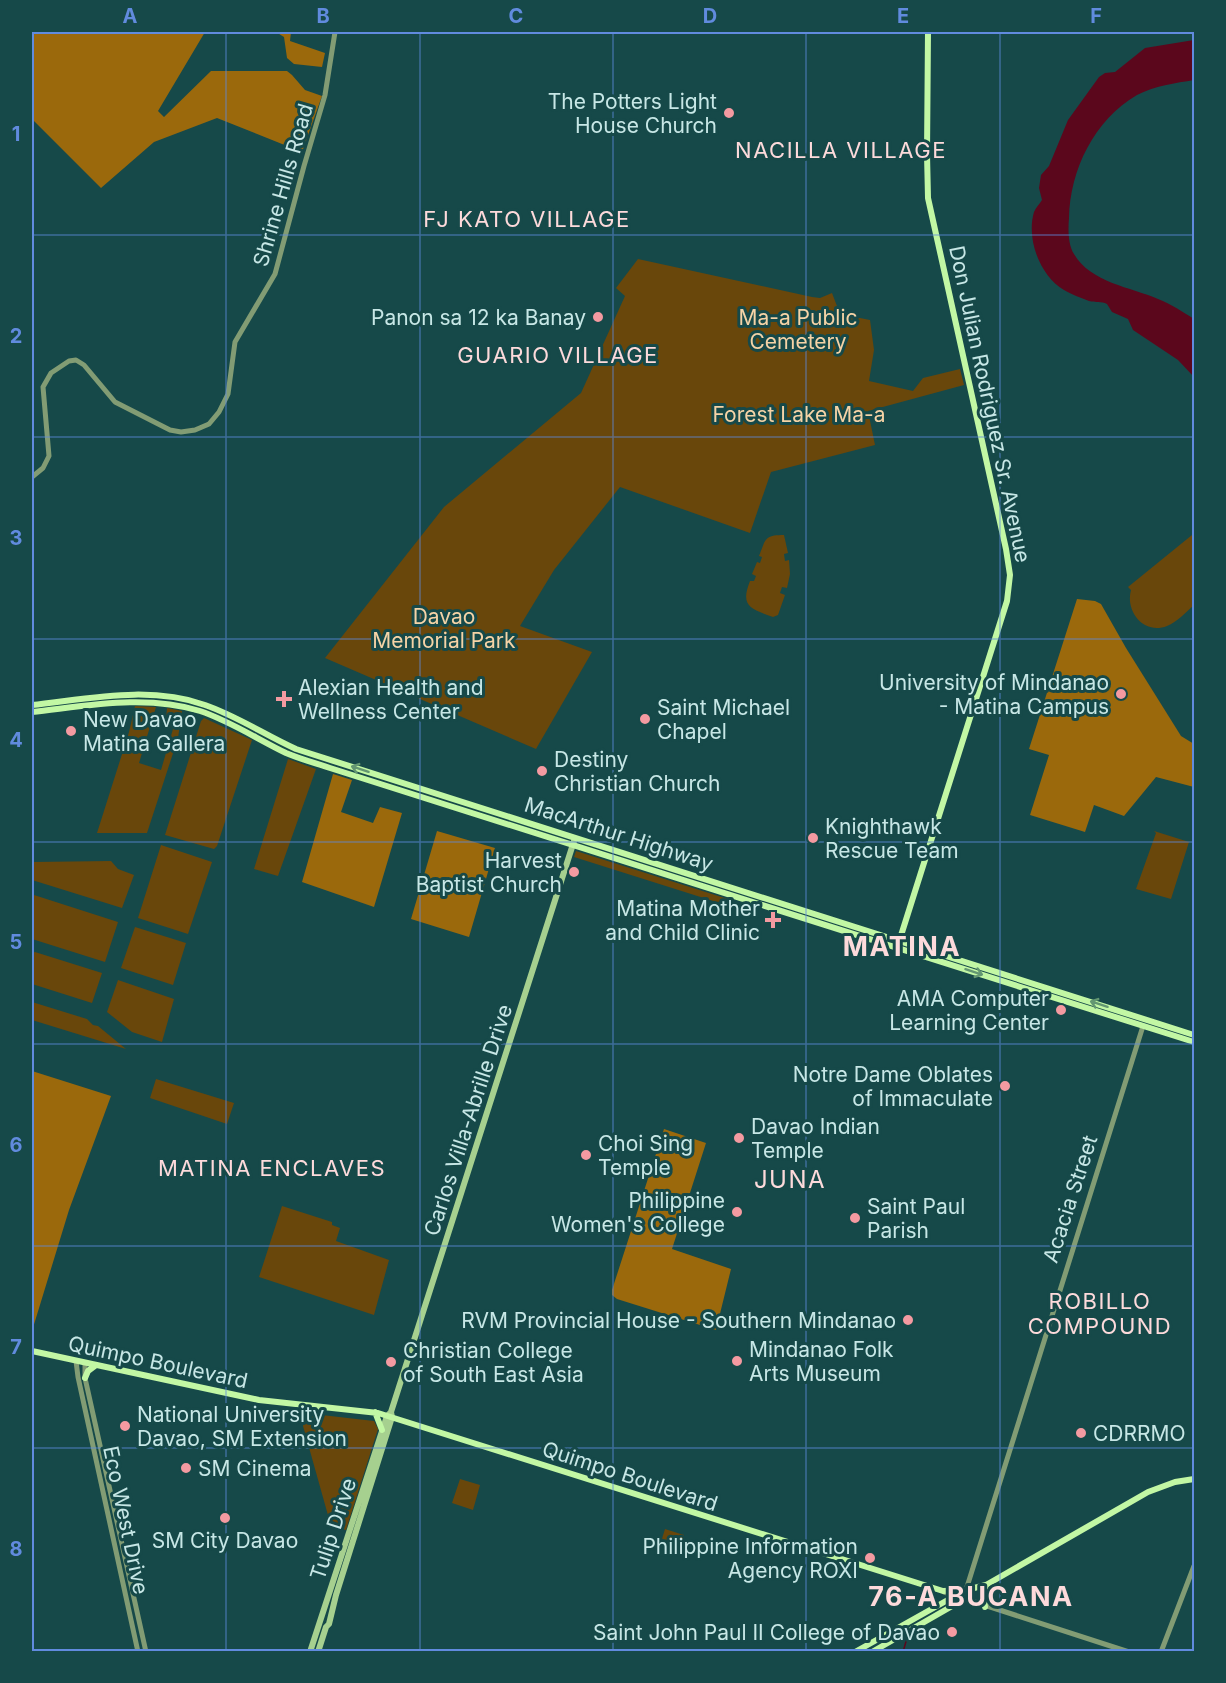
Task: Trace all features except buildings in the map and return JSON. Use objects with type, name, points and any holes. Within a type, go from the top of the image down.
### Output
[{"type":"main road","name":"Don Julian Rodriguez Sr. Avenue","points":[[897,948],[1007,601],[1010,578],[1006,546],[928,198],[928,32]]},
{"type":"main road","name":"MacArthur Highway","points":[[32,705],[100,701],[154,702],[197,710],[293,756],[379,779],[1194,1042]]},
{"type":"main road","name":"MacArthur Highway","points":[[32,712],[70,704]]},
{"type":"main road","name":"Carlos Villa-Abrille Drive","points":[[390,1415],[574,841]]},
{"type":"main road","name":"MacArthur Highway","points":[[771,904],[899,941],[1194,1035]]},
{"type":"main road","points":[[1036,992],[1039,985]]},
{"type":"main road","points":[[1066,1002],[1069,994]]},
{"type":"main road","name":"Quimpo Boulevard","points":[[32,1351],[259,1400],[390,1415],[939,1590],[966,1590],[986,1584],[1148,1492],[1175,1482],[1194,1479]]},
{"type":"main road","points":[[85,1378],[88,1371],[96,1365]]},
{"type":"main road","points":[[375,1412],[382,1430]]},
{"type":"main road","name":"Tulip Drive","points":[[315,1649],[329,1624],[333,1594],[382,1430],[390,1415]]},
{"type":"main road","name":"Tulip Drive","points":[[333,1594],[390,1415]]},
{"type":"main road","points":[[985,1607],[982,1596],[986,1584]]},
{"type":"main road","points":[[855,1652],[966,1590]]},
{"type":"main road","points":[[872,1652],[948,1608],[961,1599],[966,1590]]},
{"type":"street","name":"Shrine Hills Road","points":[[32,477],[41,471],[48,456],[43,387],[51,373],[69,361],[76,360],[84,365],[115,402],[170,430],[181,432],[195,430],[209,424],[219,412],[228,394],[237,338],[276,274],[325,95],[335,32]]},
{"type":"street","name":"Acacia Street","points":[[966,1590],[1143,1026]]},
{"type":"street","name":"Eco West Drive","points":[[76,1361],[138,1652]]},
{"type":"street","name":"Eco West Drive","points":[[85,1363],[85,1378],[112,1506],[146,1652]]},
{"type":"street","points":[[83,1401],[90,1400]]},
{"type":"street","points":[[94,1454],[101,1452]]},
{"type":"street","points":[[106,1507],[112,1506]]},
{"type":"street","points":[[1161,1652],[1194,1566]]},
{"type":"street","points":[[124,1591],[132,1590]]},
{"type":"street","points":[[939,1590],[985,1607],[1129,1652]]},
{"type":"street","points":[[136,1642],[143,1641]]},
{"type":"green space","points":[[638,259],[812,297],[820,298],[832,293],[840,314],[870,320],[874,350],[869,381],[913,391],[923,378],[960,369],[964,385],[868,411],[875,445],[771,472],[750,533],[620,487],[554,570],[520,626],[592,652],[536,749],[325,658],[444,507],[581,393],[625,296],[616,288]]},
{"type":"green space","points":[[784,535],[788,553],[784,554],[785,561],[789,560],[790,574],[787,588],[782,587],[780,593],[785,595],[778,615],[773,617],[753,609],[746,596],[750,581],[754,581],[756,576],[752,574],[757,562],[760,563],[762,557],[759,556],[765,542],[769,537]]},
{"type":"green space","points":[[1192,535],[1194,537],[1194,605],[1167,626],[1159,628],[1144,624],[1134,613],[1131,606],[1131,590],[1128,587]]},
{"type":"green space","points":[[135,706],[156,707],[139,763],[161,770],[173,729],[166,721],[167,708],[182,711],[178,738],[147,833],[97,833],[129,732]]},
{"type":"green space","points":[[204,718],[252,740],[217,846],[214,849],[165,835],[201,721]]},
{"type":"green space","points":[[288,759],[316,769],[278,876],[254,869]]},
{"type":"green space","points":[[1154,831],[1189,842],[1171,899],[1136,889],[1156,833]]},
{"type":"green space","points":[[161,845],[212,862],[188,934],[138,918]]},
{"type":"green space","points":[[576,851],[731,900],[729,906],[574,857]]},
{"type":"green space","points":[[111,861],[118,869],[134,875],[122,908],[32,880],[32,862]]},
{"type":"green space","points":[[34,895],[118,922],[105,962],[32,939],[32,897]]},
{"type":"green space","points":[[135,927],[186,943],[173,985],[121,968]]},
{"type":"green space","points":[[32,953],[102,973],[92,1003],[32,984]]},
{"type":"green space","points":[[118,980],[174,999],[162,1042],[132,1032],[107,1012]]},
{"type":"green space","points":[[32,1002],[87,1019],[126,1049],[32,1020]]},
{"type":"green space","points":[[156,1079],[234,1103],[227,1124],[150,1098]]},
{"type":"green space","points":[[282,1206],[332,1222],[332,1225],[340,1228],[336,1241],[389,1260],[374,1315],[259,1277]]},
{"type":"green space","points":[[304,1413],[374,1421],[378,1429],[346,1530],[331,1526],[303,1426]]},
{"type":"green space","points":[[460,1479],[480,1485],[473,1510],[452,1503]]},
{"type":"green space","points":[[665,1529],[684,1535],[678,1554],[659,1548]]},
{"type":"shaded area","points":[[32,32],[205,32],[158,111],[164,117],[211,71],[287,71],[305,90],[322,96],[302,152],[217,118],[154,142],[101,188],[32,119]]},
{"type":"shaded area","points":[[276,32],[291,32],[290,41],[325,53],[322,67],[294,64],[287,58],[284,37]]},
{"type":"shaded area","points":[[1194,40],[1194,80],[1158,87],[1137,95],[1122,105],[1097,132],[1087,148],[1074,182],[1070,200],[1069,227],[1072,250],[1081,264],[1090,272],[1112,283],[1163,301],[1194,319],[1194,377],[1178,360],[1133,330],[1128,319],[1112,312],[1107,304],[1083,299],[1055,284],[1037,256],[1032,223],[1034,212],[1042,200],[1039,188],[1041,175],[1049,166],[1068,120],[1099,77],[1105,73],[1115,72],[1145,48]]},
{"type":"shaded area","points":[[1077,599],[1101,604],[1181,736],[1194,744],[1194,787],[1156,777],[1124,816],[1094,805],[1085,832],[1030,815],[1049,755],[1029,749]]},
{"type":"shaded area","points":[[333,774],[352,780],[341,812],[373,823],[380,807],[402,813],[374,907],[302,882]]},
{"type":"shaded area","points":[[437,831],[495,848],[469,937],[411,919]]},
{"type":"shaded area","points":[[32,1071],[111,1096],[69,1210],[32,1331]]},
{"type":"shaded area","points":[[664,1129],[706,1143],[672,1249],[731,1269],[716,1330],[617,1299],[612,1295]]},
{"type":"waterway","points":[[903,1652],[907,1638]]},
{"type":"place","name":"The Potters Light House Church","points":[[729,113]]},
{"type":"place","name":"Panon sa 12 ka Banay","points":[[598,317]]},
{"type":"place","name":"University of Mindanao - Matina Campus","points":[[1121,694]]},
{"type":"place","name":"Alexian Health and Wellness Center","points":[[284,699]]},
{"type":"place","name":"Saint Michael Chapel","points":[[645,719]]},
{"type":"place","name":"New Davao Matina Gallera","points":[[71,731]]},
{"type":"place","name":"Destiny Christian Church","points":[[542,771]]},
{"type":"place","name":"Knighthawk Rescue Team","points":[[813,838]]},
{"type":"place","name":"Harvest Baptist Church","points":[[574,872]]},
{"type":"place","name":"Matina Mother and Child Clinic","points":[[773,920]]},
{"type":"place","name":"AMA Computer Learning Center","points":[[1061,1010]]},
{"type":"place","name":"Notre Dame Oblates of Immaculate","points":[[1005,1086]]},
{"type":"place","name":"Davao Indian Temple","points":[[739,1138]]},
{"type":"place","name":"Choi Sing Temple","points":[[586,1155]]},
{"type":"place","name":"Philippine Women's College","points":[[737,1212]]},
{"type":"place","name":"Saint Paul Parish","points":[[855,1218]]},
{"type":"place","name":"RVM Provincial House - Southern Mindanao","points":[[908,1320]]},
{"type":"place","name":"Mindanao Folk Arts Museum","points":[[737,1361]]},
{"type":"place","name":"Christian College of South East Asia","points":[[391,1362]]},
{"type":"place","name":"National University Davao, SM Extension","points":[[125,1426]]},
{"type":"place","name":"CDRRMO","points":[[1081,1433]]},
{"type":"place","name":"SM Cinema","points":[[186,1468]]},
{"type":"place","name":"SM City Davao","points":[[225,1518]]},
{"type":"place","name":"Philippine Information Agency ROXI","points":[[870,1558]]},
{"type":"place","name":"Saint John Paul II College of Davao","points":[[952,1632]]},
{"type":"district","name":"NACILLA VILLAGE","points":[[841,150]]},
{"type":"district","name":"FJ KATO VILLAGE","points":[[527,219]]},
{"type":"district","name":"GUARIO VILLAGE","points":[[558,355]]},
{"type":"district","name":"MATINA","points":[[902,946]]},
{"type":"district","name":"MATINA ENCLAVES","points":[[272,1168]]},
{"type":"district","name":"JUNA","points":[[790,1179]]},
{"type":"district","name":"ROBILLO COMPOUND","points":[[1100,1314]]},
{"type":"district","name":"76-A BUCANA","points":[[971,1596]]},
{"type":"park label","name":"Ma-a Public Cemetery","points":[[798,329]]},
{"type":"park label","name":"Forest Lake Ma-a","points":[[799,414]]},
{"type":"park label","name":"Davao Memorial Park","points":[[444,628]]}]
